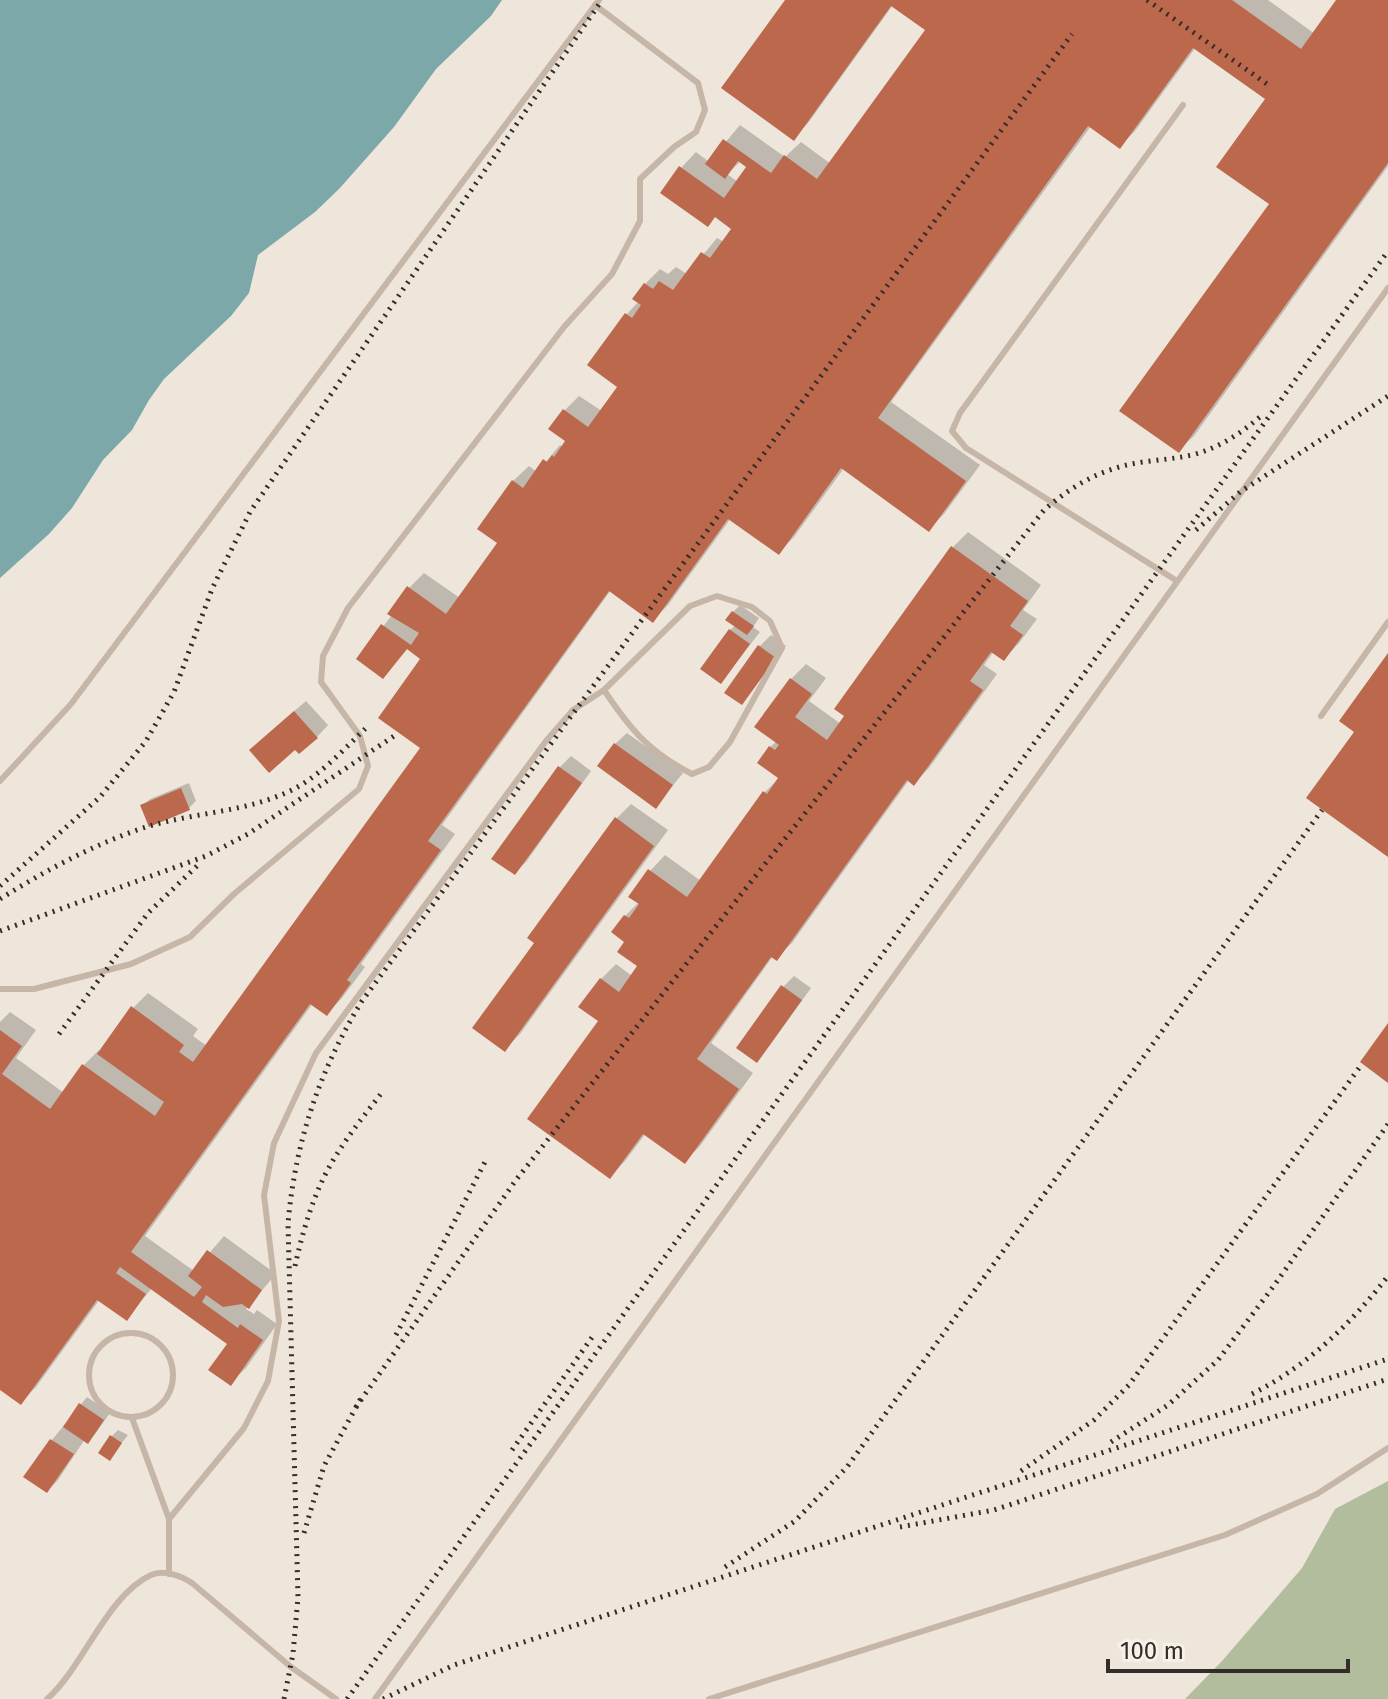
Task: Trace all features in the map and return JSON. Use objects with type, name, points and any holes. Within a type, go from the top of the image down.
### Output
[{"type":"lane","points":[[0,781],[71,704],[597,3],[698,83],[705,110],[696,132],[674,147],[640,179],[640,221],[612,274],[564,327],[348,608],[323,656],[321,682],[360,736],[368,766],[359,789],[234,894],[190,937],[131,964],[34,989],[0,989]]},
{"type":"lane","points":[[1177,581],[966,448],[952,431],[960,413],[1183,105]]},
{"type":"lane","points":[[375,1699],[1388,288]]},
{"type":"lane","points":[[169,1519],[244,1428],[268,1381],[279,1321],[264,1195],[274,1143],[316,1053],[546,741],[573,710],[604,690],[690,606],[717,596],[752,607],[770,621],[782,648],[730,742],[709,767],[692,774],[667,761],[630,729],[604,690]]},
{"type":"lane","points":[[1321,716],[1388,622]]},
{"type":"lane","points":[[138,1333],[153,1339],[165,1349],[172,1363],[174,1378],[160,1406],[132,1418],[116,1415],[103,1407],[93,1395],[89,1380],[90,1364],[97,1350],[108,1339],[138,1333]]},
{"type":"lane","points":[[132,1418],[169,1519],[169,1574]]},
{"type":"lane","points":[[709,1699],[1225,1535],[1267,1519],[1317,1494],[1388,1448]]},
{"type":"lane","points":[[47,1699],[127,1593],[152,1575],[169,1574],[192,1583],[291,1667],[336,1699]]},
{"type":"green space","points":[[1388,1481],[1388,1699],[1185,1699],[1302,1568],[1335,1509]]},
{"type":"water","points":[[0,0],[502,0],[491,16],[436,69],[394,127],[339,189],[315,212],[258,255],[249,293],[231,316],[164,379],[132,430],[103,460],[72,508],[49,534],[0,578]]},
{"type":"building","points":[[785,0],[1232,0],[1301,49],[1336,0],[1388,0],[1388,163],[1179,453],[1119,411],[1269,204],[1216,167],[1265,99],[1193,48],[1120,149],[1088,126],[878,418],[966,481],[929,532],[841,468],[779,555],[728,519],[653,623],[609,591],[428,841],[441,850],[347,980],[351,983],[327,1016],[310,1004],[131,1252],[194,1297],[202,1287],[188,1276],[207,1250],[262,1290],[249,1309],[242,1304],[223,1307],[206,1295],[202,1302],[238,1328],[240,1324],[263,1340],[231,1386],[208,1370],[227,1344],[120,1267],[116,1273],[146,1294],[127,1321],[97,1300],[21,1405],[0,1390],[0,1030],[22,1046],[2,1074],[50,1109],[82,1064],[155,1116],[164,1102],[97,1054],[131,1006],[184,1045],[179,1052],[193,1062],[420,748],[378,718],[420,659],[407,649],[383,679],[356,659],[381,624],[411,645],[419,633],[387,614],[407,586],[446,614],[497,543],[477,529],[512,480],[523,488],[543,459],[547,462],[552,455],[554,457],[565,441],[548,429],[563,409],[588,427],[617,387],[587,365],[625,313],[632,318],[641,305],[632,299],[644,283],[653,289],[659,281],[673,290],[701,252],[710,258],[731,229],[715,217],[708,227],[660,193],[679,166],[724,198],[746,167],[738,161],[725,179],[705,164],[723,139],[771,173],[784,155],[817,179],[925,30],[891,6],[794,141],[721,88]]},
{"type":"building","points":[[951,546],[1028,601],[1010,626],[1023,635],[1004,661],[991,652],[970,681],[983,690],[914,786],[907,780],[777,961],[771,957],[697,1059],[739,1089],[685,1164],[643,1134],[610,1179],[527,1119],[598,1021],[578,1007],[600,978],[619,992],[637,966],[617,952],[624,942],[611,932],[624,915],[629,918],[639,904],[628,897],[648,869],[687,897],[763,791],[767,794],[778,778],[757,763],[769,746],[775,750],[779,745],[754,727],[790,678],[812,694],[795,717],[827,740],[844,716],[834,709]]},
{"type":"building","points":[[732,611],[754,626],[747,635],[725,620]]},
{"type":"building","points":[[729,629],[750,644],[721,684],[700,669]]},
{"type":"building","points":[[758,645],[776,658],[742,705],[724,693]]},
{"type":"building","points":[[1388,653],[1388,857],[1306,798],[1354,732],[1339,721]]},
{"type":"building","points":[[294,711],[318,738],[299,754],[295,750],[269,773],[249,750]]},
{"type":"building","points":[[614,743],[673,785],[656,809],[597,766]]},
{"type":"building","points":[[558,766],[582,783],[515,875],[491,859]]},
{"type":"building","points":[[181,788],[190,810],[149,827],[140,805]]},
{"type":"building","points":[[615,817],[654,846],[505,1052],[472,1028],[534,943],[527,938]]},
{"type":"building","points":[[781,985],[802,1000],[757,1063],[736,1048]]},
{"type":"building","points":[[1388,1023],[1388,1083],[1360,1062]]},
{"type":"building","points":[[79,1403],[104,1420],[88,1444],[63,1427]]},
{"type":"building","points":[[110,1435],[122,1443],[110,1461],[98,1453]]},
{"type":"building","points":[[50,1439],[74,1454],[47,1493],[23,1477]]},
{"type":"railway","points":[[0,886],[100,797],[146,741],[174,692],[212,589],[250,512],[602,0]]},
{"type":"railway","points":[[1147,0],[1267,84]]},
{"type":"railway","points":[[284,1699],[293,1654],[298,1597],[288,1224],[303,1136],[333,1054],[362,1001],[1072,34]]},
{"type":"railway","points":[[347,1699],[1388,251]]},
{"type":"railway","points":[[1196,530],[1240,492],[1388,396]]},
{"type":"railway","points":[[356,1407],[516,1180],[1044,510],[1094,476],[1132,464],[1202,452],[1229,440],[1261,416]]},
{"type":"railway","points":[[0,899],[67,861],[137,830],[254,804],[292,790],[322,770],[367,727]]},
{"type":"railway","points":[[0,931],[206,856],[248,834],[394,736]]},
{"type":"railway","points":[[725,1567],[795,1521],[847,1467],[1322,810]]},
{"type":"railway","points":[[59,1034],[148,913],[198,865]]},
{"type":"railway","points":[[1021,1471],[1094,1420],[1129,1385],[1362,1064]]},
{"type":"railway","points":[[295,1266],[317,1192],[331,1164],[383,1091]]},
{"type":"railway","points":[[1111,1442],[1168,1405],[1218,1360],[1388,1124]]},
{"type":"railway","points":[[396,1335],[487,1158]]},
{"type":"railway","points":[[1252,1394],[1291,1371],[1326,1343],[1388,1276]]},
{"type":"railway","points":[[512,1450],[593,1336]]},
{"type":"railway","points":[[383,1699],[454,1665],[1388,1359]]},
{"type":"railway","points":[[900,1527],[994,1510],[1388,1379]]},
{"type":"railway","points":[[304,1533],[324,1466],[361,1398]]}]
